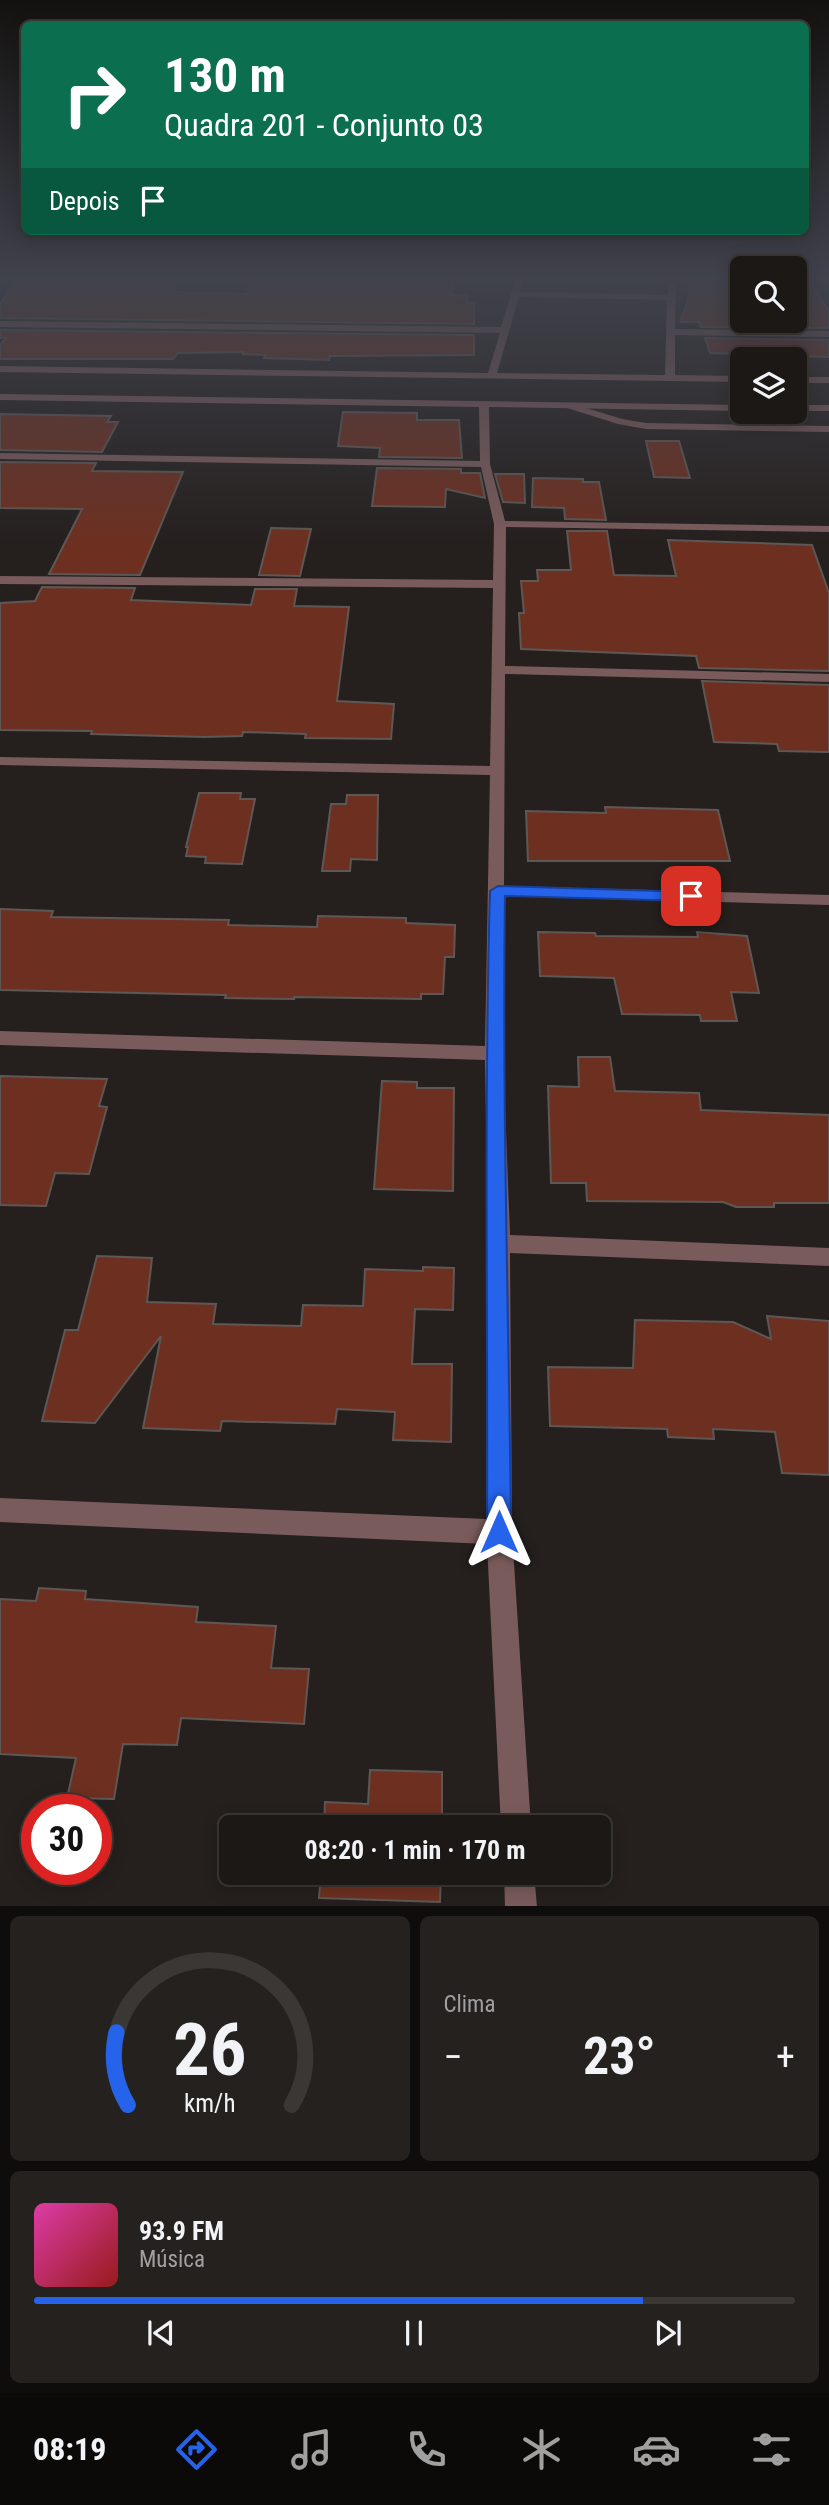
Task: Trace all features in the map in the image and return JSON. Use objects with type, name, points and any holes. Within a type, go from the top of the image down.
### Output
[{"type":"street","points":[[492,375],[494,367]]},
{"type":"street","points":[[670,367],[670,378]]},
{"type":"street","points":[[0,369],[730,379]]},
{"type":"street","points":[[14,398],[5,391],[10,382],[44,370]]},
{"type":"street","points":[[807,380],[829,380]]},
{"type":"street","points":[[0,397],[730,408]]},
{"type":"street","points":[[484,405],[485,464],[500,524],[498,891],[494,1053],[499,1244],[499,1532],[515,1815]]},
{"type":"street","points":[[570,406],[621,422],[646,426],[829,429]]},
{"type":"street","points":[[807,408],[829,408]]},
{"type":"street","points":[[0,456],[485,464]]},
{"type":"street","points":[[500,524],[829,529]]},
{"type":"street","points":[[0,580],[498,584]]},
{"type":"street","points":[[499,670],[829,678]]},
{"type":"street","points":[[0,761],[498,771]]},
{"type":"street","points":[[498,891],[829,900]]},
{"type":"street","points":[[0,1038],[494,1053]]},
{"type":"street","points":[[499,1244],[829,1258]]},
{"type":"street","points":[[0,1510],[499,1532]]},
{"type":"street","points":[[520,1885],[521,1906]]},
{"type":"building","points":[[343,412],[417,413],[417,420],[459,420],[462,458],[379,457],[380,448],[338,446]]},
{"type":"building","points":[[0,414],[111,416],[107,422],[118,422],[102,452],[0,450]]},
{"type":"building","points":[[646,441],[679,441],[690,478],[654,477]]},
{"type":"building","points":[[0,462],[96,463],[92,471],[183,472],[140,575],[49,574],[82,509],[0,508]]},
{"type":"building","points":[[377,468],[461,469],[461,473],[480,473],[485,498],[446,489],[445,507],[372,506]]},
{"type":"building","points":[[495,474],[524,474],[525,503],[503,502]]},
{"type":"building","points":[[533,478],[599,482],[606,520],[565,519],[564,508],[532,507]]},
{"type":"building","points":[[271,528],[311,529],[300,576],[259,575]]},
{"type":"building","points":[[567,531],[607,531],[614,575],[676,576],[668,540],[812,545],[829,593],[829,671],[699,668],[696,656],[521,649],[519,613],[524,613],[521,581],[538,581],[537,570],[571,570]]},
{"type":"building","points":[[42,587],[135,588],[131,600],[251,605],[255,589],[297,589],[294,606],[349,607],[337,701],[394,704],[391,739],[305,738],[306,734],[243,732],[242,736],[204,737],[91,734],[92,731],[0,730],[0,603],[35,601]]},
{"type":"building","points":[[702,681],[829,685],[829,752],[779,751],[777,744],[714,742]]},
{"type":"building","points":[[199,793],[241,793],[240,799],[255,799],[242,864],[205,863],[206,857],[186,856]]},
{"type":"building","points":[[347,795],[378,795],[377,860],[351,859],[350,871],[322,871],[331,804],[346,804]]},
{"type":"building","points":[[605,807],[718,810],[730,861],[528,861],[526,811],[606,813]]},
{"type":"building","points":[[0,909],[53,911],[51,917],[229,920],[228,925],[317,927],[318,916],[406,918],[406,923],[455,925],[454,957],[445,957],[443,994],[421,994],[421,999],[225,998],[226,995],[0,990]]},
{"type":"building","points":[[538,932],[595,933],[596,936],[698,937],[697,932],[747,936],[759,993],[731,992],[737,1021],[701,1021],[700,1015],[622,1014],[614,978],[540,976]]},
{"type":"building","points":[[578,1057],[610,1057],[615,1091],[699,1093],[701,1110],[829,1115],[829,1203],[774,1203],[774,1207],[736,1207],[723,1202],[587,1201],[586,1183],[551,1183],[548,1086],[579,1087]]},
{"type":"building","points":[[0,1076],[107,1079],[99,1106],[107,1107],[89,1174],[55,1173],[46,1206],[0,1205]]},
{"type":"building","points":[[382,1081],[417,1082],[417,1088],[454,1088],[453,1191],[374,1189]]},
{"type":"building","points":[[97,1256],[152,1258],[147,1302],[216,1304],[213,1324],[301,1326],[303,1305],[363,1306],[365,1269],[423,1271],[423,1267],[454,1268],[453,1310],[415,1309],[412,1364],[452,1364],[451,1442],[393,1440],[395,1412],[337,1409],[335,1424],[222,1421],[220,1431],[143,1428],[161,1336],[95,1423],[42,1421],[65,1330],[78,1330]]},
{"type":"building","points":[[767,1316],[829,1321],[829,1475],[782,1473],[775,1432],[713,1429],[714,1439],[668,1437],[667,1429],[550,1426],[548,1367],[633,1368],[635,1320],[733,1322],[771,1339]]},
{"type":"building","points":[[39,1588],[86,1591],[85,1599],[198,1607],[196,1622],[276,1626],[271,1668],[309,1669],[304,1724],[181,1718],[177,1745],[123,1744],[114,1799],[112,1794],[68,1794],[76,1758],[0,1754],[0,1599],[36,1601]]},
{"type":"building","points":[[370,1770],[442,1772],[442,1815],[324,1815],[325,1802],[368,1804]]},
{"type":"building","points":[[320,1885],[441,1885],[440,1902],[319,1898]]},
{"type":"route","points":[[499,1532],[499,1244],[494,1053],[498,891],[691,896]]}]
